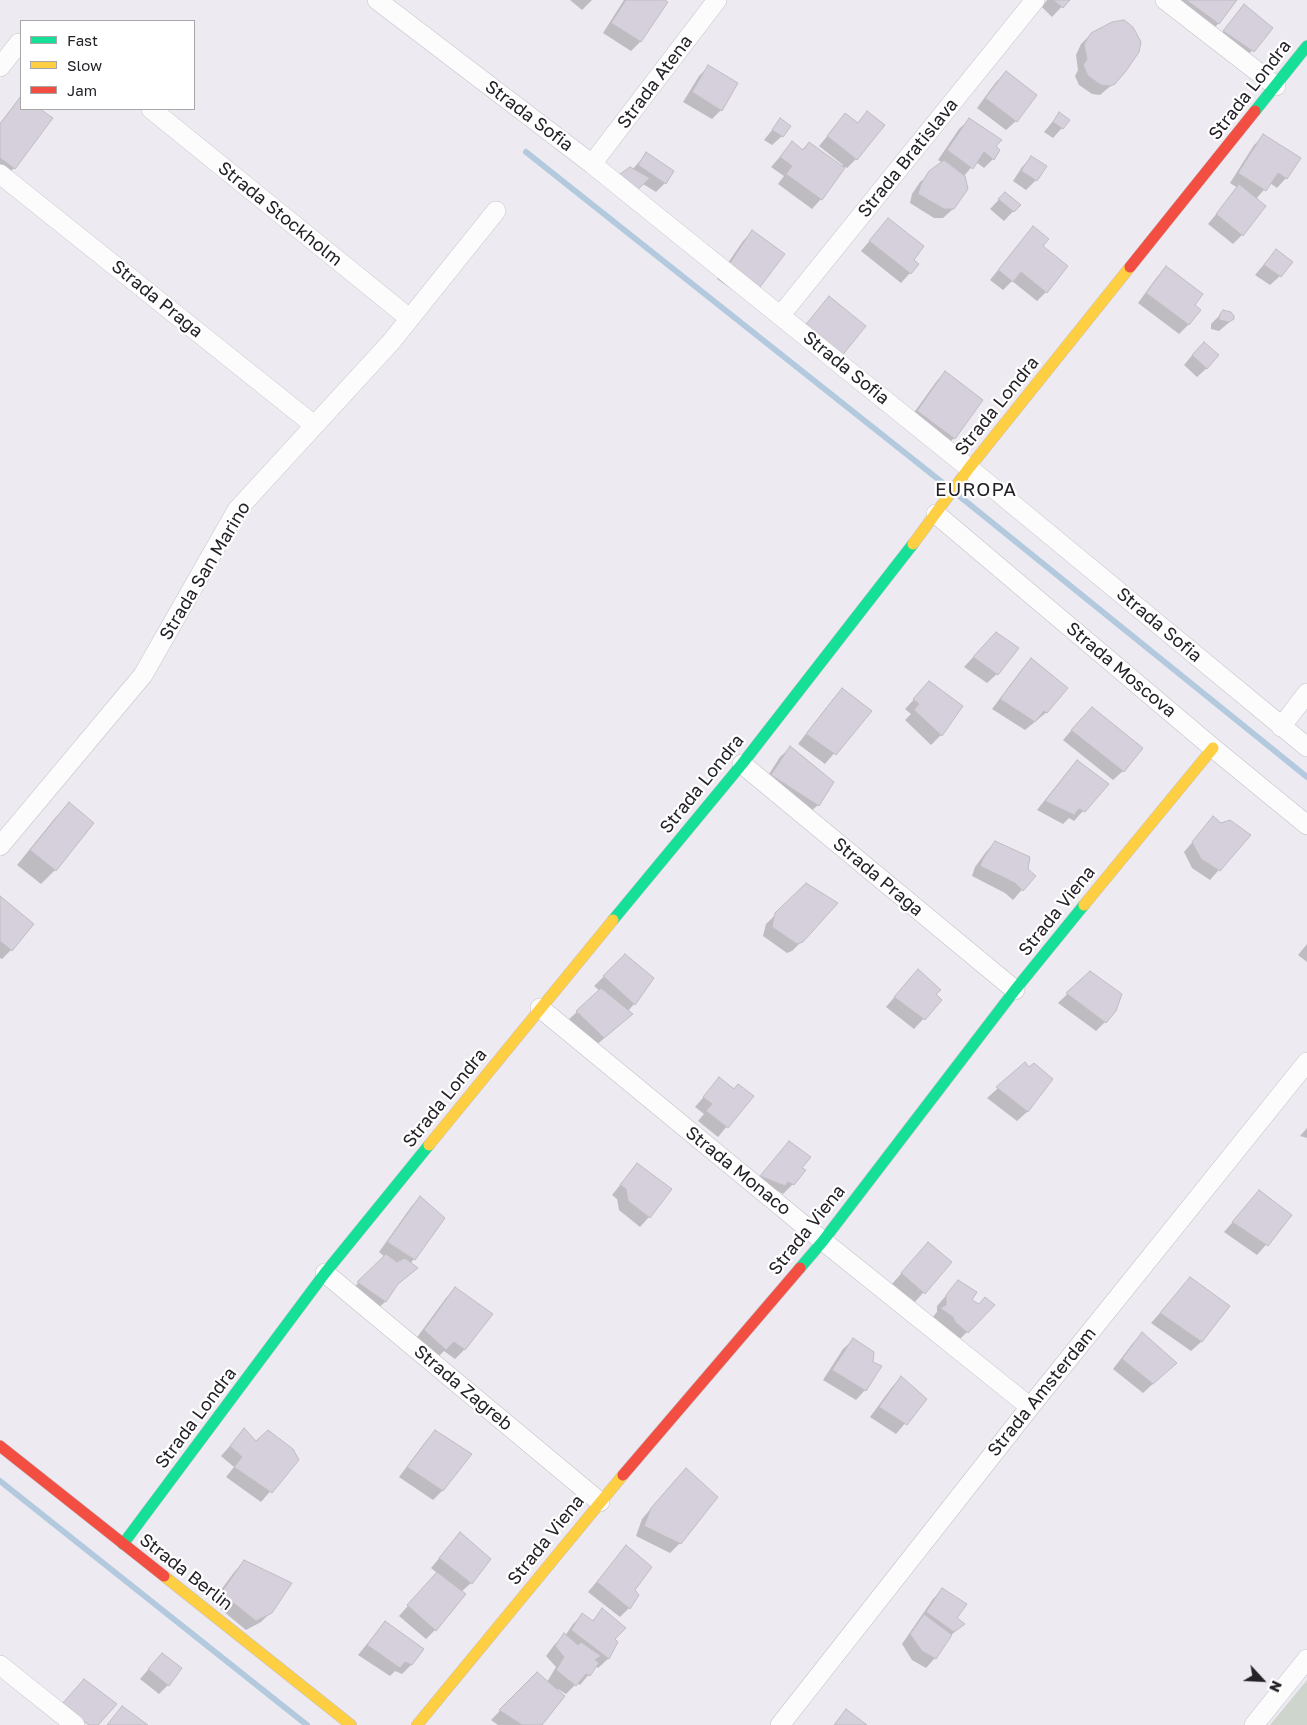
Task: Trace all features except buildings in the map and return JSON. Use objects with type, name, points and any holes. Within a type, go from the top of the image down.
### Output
[{"type":"street","name":"Strada Sofia","points":[[377,0],[592,164],[780,316],[965,474],[1307,747]]},
{"type":"street","name":"Strada Atena","points":[[592,164],[717,0]]},
{"type":"street","name":"Strada Bratislava","points":[[780,316],[1035,0]]},
{"type":"street","points":[[1165,0],[1276,86]]},
{"type":"street","points":[[0,67],[19,43]]},
{"type":"street","name":"Strada Londra","points":[[123,1544],[325,1274],[540,1008],[742,764],[965,474],[1307,46]]},
{"type":"street","name":"Strada Stockholm","points":[[152,110],[409,318]]},
{"type":"street","name":"Strada Praga","points":[[0,174],[314,425]]},
{"type":"street","name":"Strada San Marino","points":[[0,846],[143,675],[237,510],[391,342],[496,211]]},
{"type":"street","name":"Strada Moscova","points":[[941,507],[1213,748],[1307,825]]},
{"type":"street","points":[[1282,726],[1307,693]]},
{"type":"street","name":"Strada Viena","points":[[417,1725],[600,1502],[823,1241],[1015,990],[1213,748]]},
{"type":"street","name":"Strada Praga","points":[[742,764],[1015,990]]},
{"type":"street","name":"Strada Monaco","points":[[540,1008],[823,1241],[1030,1407]]},
{"type":"street","name":"Strada Amsterdam","points":[[780,1725],[1030,1407],[1307,1062]]},
{"type":"street","name":"Strada Zagreb","points":[[325,1274],[600,1502]]},
{"type":"street","name":"Strada Berlin","points":[[0,1446],[351,1725]]},
{"type":"street","points":[[1254,1725],[1307,1659]]},
{"type":"street","points":[[0,1665],[75,1725]]},
{"type":"shaded area","points":[[1307,1680],[1307,1725],[1270,1725]]},
{"type":"waterway","points":[[526,152],[948,487]]},
{"type":"waterway","points":[[958,495],[1307,777]]},
{"type":"waterway","points":[[0,1481],[307,1725]]},
{"type":"traffic: fast","points":[[1255,111],[1307,46]]},
{"type":"traffic: fast","points":[[613,920],[742,764],[913,544]]},
{"type":"traffic: fast","points":[[800,1268],[823,1241],[1015,990],[1084,905]]},
{"type":"traffic: fast","points":[[123,1544],[325,1273],[429,1145]]},
{"type":"traffic: slow","points":[[913,544],[969,468],[1130,267]]},
{"type":"traffic: slow","points":[[1084,905],[1213,748]]},
{"type":"traffic: slow","points":[[429,1145],[613,920]]},
{"type":"traffic: slow","points":[[417,1725],[623,1475]]},
{"type":"traffic: slow","points":[[164,1576],[351,1725]]},
{"type":"traffic: jam","points":[[1130,267],[1255,111]]},
{"type":"traffic: jam","points":[[623,1475],[800,1268]]},
{"type":"traffic: jam","points":[[0,1446],[164,1576]]},
{"type":"district","name":"EUROPA","points":[[976,490]]}]
